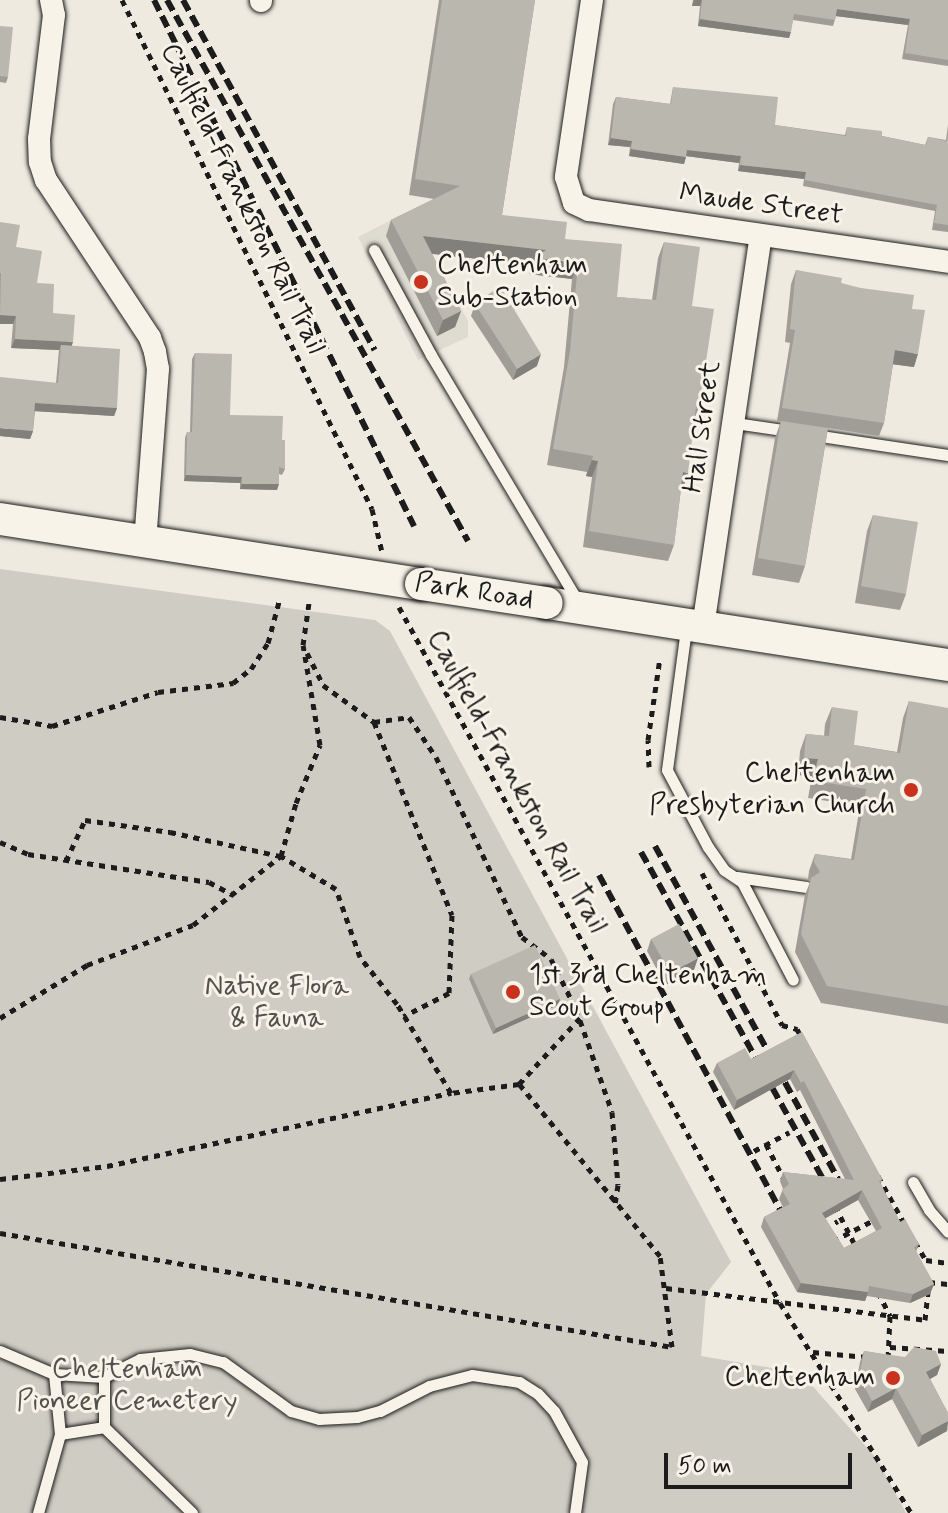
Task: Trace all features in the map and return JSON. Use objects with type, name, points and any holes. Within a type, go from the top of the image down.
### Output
[{"type":"street","points":[[51,0],[54,15],[39,139],[40,162],[46,180],[150,338],[158,369],[145,541]]},
{"type":"street","name":"Maude Street","points":[[592,0],[566,177],[571,198],[589,210],[948,262]]},
{"type":"street","name":"Hall Street","points":[[695,626],[735,423],[761,236]]},
{"type":"street","name":"Park Road","points":[[0,519],[948,665]]},
{"type":"lane","points":[[374,250],[431,355],[581,607]]},
{"type":"lane","points":[[735,423],[948,455]]},
{"type":"lane","points":[[695,626],[667,770],[708,847],[724,870],[742,882],[793,980]]},
{"type":"lane","points":[[736,877],[806,887]]},
{"type":"lane","points":[[913,1182],[929,1210],[948,1232]]},
{"type":"lane","points":[[0,1351],[54,1374],[104,1377],[140,1359],[190,1354],[223,1362],[291,1411],[319,1419],[357,1417],[380,1411],[450,1379],[472,1375],[519,1382],[538,1394],[554,1411],[582,1462],[575,1513]]},
{"type":"lane","points":[[38,1513],[60,1434],[54,1374]]},
{"type":"lane","points":[[104,1377],[104,1427],[192,1513]]},
{"type":"lane","points":[[60,1434],[104,1427]]},
{"type":"path","name":"Caulfield-Frankston Rail Trail","points":[[122,0],[406,581],[401,615],[780,1303],[911,1513]]},
{"type":"path","points":[[0,717],[52,726],[158,692],[233,683],[251,669],[268,643],[280,598]]},
{"type":"path","points":[[0,1018],[87,965],[193,925],[281,856],[296,803],[320,745],[303,645],[309,603]]},
{"type":"path","points":[[303,645],[323,685],[374,722],[452,915],[449,993],[404,1016]]},
{"type":"path","points":[[374,722],[409,717],[436,757],[522,937],[551,959],[580,1018],[612,1112],[618,1185],[615,1203]]},
{"type":"path","points":[[66,861],[85,820],[170,832],[281,856],[336,889],[360,957],[404,1016],[451,1093]]},
{"type":"path","points":[[0,842],[28,854],[209,882],[233,895]]},
{"type":"path","points":[[0,1179],[107,1166],[451,1093],[519,1084],[580,1018]]},
{"type":"path","points":[[0,1233],[672,1347],[660,1256],[519,1084]]},
{"type":"path","points":[[754,1151],[789,1132]]},
{"type":"path","points":[[766,1144],[788,1186]]},
{"type":"path","points":[[831,1199],[863,1260]]},
{"type":"path","points":[[821,1247],[878,1218],[872,1206]]},
{"type":"path","points":[[814,1235],[838,1221]]},
{"type":"path","points":[[666,1288],[925,1320],[931,1261],[948,1263]]},
{"type":"path","points":[[929,1282],[948,1284]]},
{"type":"path","points":[[812,1352],[889,1360],[890,1316],[876,1288]]},
{"type":"path","points":[[890,1347],[948,1351]]},
{"type":"shaded area","points":[[407,212],[468,321],[468,337],[418,360],[358,237]]},
{"type":"green space","name":"Native Flora & Fauna","points":[[0,569],[375,620],[390,631],[731,1262],[706,1294],[701,1356],[801,1373],[877,1459],[906,1513],[0,1513]]},
{"type":"building","points":[[442,0],[535,0],[502,215],[567,222],[565,239],[622,244],[617,297],[656,300],[664,242],[700,247],[692,306],[714,309],[699,407],[696,406],[688,473],[683,472],[674,545],[589,531],[598,461],[592,460],[593,456],[553,449],[570,351],[578,263],[535,258],[546,250],[423,236],[461,311],[443,320],[391,220],[460,186],[415,179]]},
{"type":"building","points":[[702,0],[948,0],[948,60],[905,53],[910,19],[837,9],[835,20],[794,14],[791,32],[700,19]]},
{"type":"building","points":[[0,26],[13,27],[8,77],[0,76]]},
{"type":"building","points":[[673,87],[778,97],[775,125],[846,136],[847,127],[882,131],[882,136],[926,145],[928,137],[947,141],[948,135],[948,225],[934,223],[937,205],[805,180],[806,172],[740,165],[741,156],[687,150],[686,157],[631,149],[632,141],[611,138],[616,97],[671,104]]},
{"type":"building","points":[[0,222],[20,225],[16,247],[42,251],[37,283],[54,284],[53,313],[75,315],[73,342],[15,339],[16,316],[0,315]]},
{"type":"building","points":[[796,270],[842,278],[841,283],[861,288],[914,295],[912,309],[925,310],[918,354],[895,350],[884,423],[782,408],[795,330],[790,329]]},
{"type":"building","points":[[500,286],[541,354],[517,369],[475,304]]},
{"type":"building","points":[[61,345],[120,349],[117,408],[35,403],[33,431],[0,428],[0,377],[58,383]]},
{"type":"building","points":[[195,353],[232,354],[230,415],[283,416],[285,469],[279,467],[279,484],[242,484],[242,477],[186,475],[187,432],[192,432]]},
{"type":"building","points":[[781,421],[828,428],[805,566],[758,558]]},
{"type":"building","points":[[873,515],[918,522],[906,594],[861,586]]},
{"type":"building","points":[[909,701],[948,708],[948,1006],[827,986],[801,934],[811,878],[820,872],[814,862],[815,854],[854,860],[866,789],[814,781],[818,759],[804,758],[806,734],[829,736],[832,707],[858,711],[854,745],[900,753]]},
{"type":"building","points":[[679,924],[698,958],[670,973],[651,939]]},
{"type":"building","name":"1st 3rd Cheltenham Scout Group","points":[[535,945],[560,999],[496,1028],[471,974]]},
{"type":"building","points":[[802,1032],[882,1179],[879,1181],[900,1222],[905,1219],[919,1244],[914,1247],[934,1284],[913,1294],[869,1286],[868,1292],[801,1283],[764,1217],[790,1204],[782,1190],[789,1184],[783,1172],[854,1180],[804,1081],[801,1083],[794,1070],[737,1100],[717,1063],[745,1048],[751,1059]],"holes":[[[862,1190],[882,1228],[844,1248],[822,1213]]]},
{"type":"building","points":[[914,1347],[936,1351],[941,1364],[926,1372],[948,1413],[948,1421],[922,1435],[896,1388],[872,1401],[859,1377],[864,1351],[905,1357]]},
{"type":"railway","points":[[154,0],[414,526]]},
{"type":"railway","points":[[167,0],[468,541]]},
{"type":"railway","points":[[183,0],[375,350]]},
{"type":"railway","points":[[655,846],[838,1179]]},
{"type":"railway","points":[[641,852],[826,1185]]},
{"type":"railway","points":[[599,875],[783,1215]]},
{"type":"place","name":"Cheltenham Sub-Station","points":[[421,282]]},
{"type":"place","name":"Cheltenham Presbyterian Church","points":[[911,790]]},
{"type":"place","name":"1st 3rd Cheltenham Scout Group","points":[[513,992]]},
{"type":"place","name":"Cheltenham","points":[[893,1378]]},
{"type":"park label","name":"Cheltenham Pioneer Cemetery","points":[[127,1386]]}]
